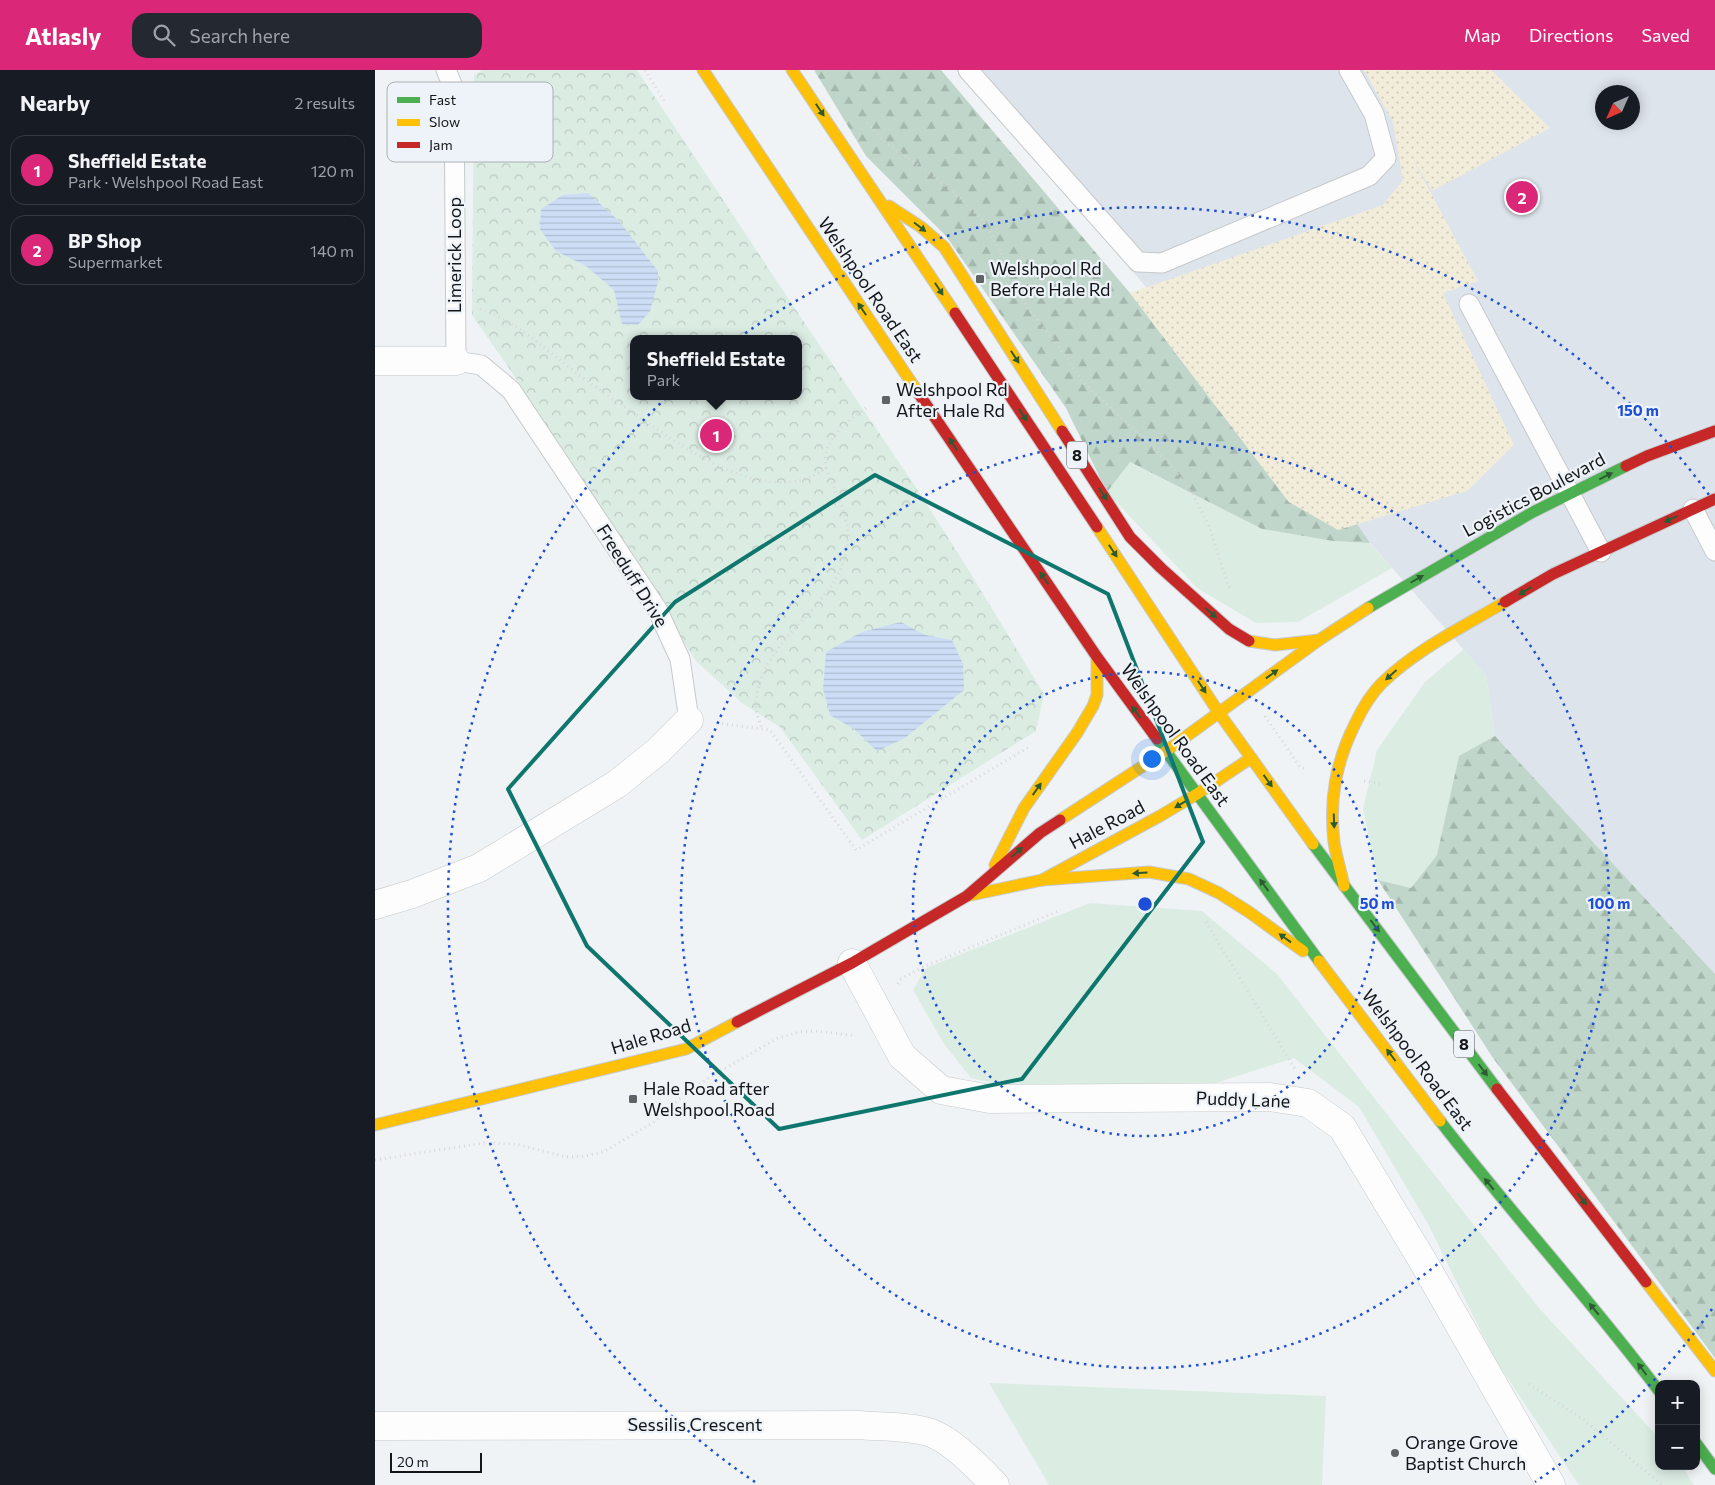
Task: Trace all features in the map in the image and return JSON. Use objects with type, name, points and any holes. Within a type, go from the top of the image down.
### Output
[{"type":"main road","name":"Welshpool Road East","points":[[703,70],[845,286],[1136,712],[1484,1178],[1625,1346],[1655,1386]]},
{"type":"main road","name":"8","points":[[792,70],[880,199],[1219,713],[1344,886],[1534,1137],[1715,1371]]},
{"type":"main road","name":"8","points":[[880,199],[921,227],[944,247],[1130,537],[1161,568],[1229,629],[1253,642],[1275,646],[1319,640]]},
{"type":"main road","name":"Logistics Boulevard","points":[[1319,640],[1375,604],[1533,512],[1647,456],[1715,431]]},
{"type":"main road","points":[[1344,886],[1334,842],[1333,802],[1339,761],[1366,702],[1381,684],[1403,664],[1431,646],[1553,574],[1715,499]]},
{"type":"main road","name":"Hale Road","points":[[375,1125],[685,1049],[852,963],[967,896],[1040,833],[1166,751],[1319,640]]},
{"type":"main road","points":[[988,877],[1024,808],[1077,733],[1093,706],[1097,694],[1097,657]]},
{"type":"main road","name":"Hale Road","points":[[967,896],[1041,880],[1160,816],[1251,758]]},
{"type":"main road","points":[[1041,880],[1149,872],[1189,879],[1219,893],[1249,912],[1324,966]]},
{"type":"main road","points":[[1700,1448],[1715,1469]]},
{"type":"street","points":[[375,361],[456,361]]},
{"type":"street","points":[[375,905],[412,894],[479,868],[617,784],[658,751],[689,720]]},
{"type":"street","name":"Puddy Lane","points":[[852,963],[902,1056],[941,1090],[990,1100],[1270,1097],[1308,1102],[1342,1127],[1421,1258],[1551,1485]]},
{"type":"street","name":"Sessilis Crescent","points":[[375,1426],[858,1425],[925,1431],[946,1441],[981,1470],[995,1485]]},
{"type":"lane","name":"Limerick Loop","points":[[446,70],[451,82]]},
{"type":"lane","points":[[968,70],[1138,262],[1162,263],[1369,176],[1386,158],[1374,114],[1349,70]]},
{"type":"lane","name":"Limerick Loop","points":[[454,162],[456,361]]},
{"type":"lane","points":[[1469,304],[1601,552]]},
{"type":"lane","name":"Freeduff Drive","points":[[456,361],[481,365],[511,390],[657,609],[680,660],[689,720]]},
{"type":"lane","points":[[1693,509],[1715,551]]},
{"type":"path","points":[[645,70],[665,102]]},
{"type":"path","points":[[863,119],[886,143],[963,200],[984,222],[1015,278],[1027,307],[1063,352],[1082,381],[1171,465],[1193,494],[1209,526],[1228,585],[1236,593]]},
{"type":"path","points":[[455,304],[471,306],[497,315],[517,326],[578,374],[677,443],[734,473],[763,481],[791,482],[809,479],[826,468]]},
{"type":"path","points":[[762,729],[755,706],[758,687],[763,673],[774,654],[824,595],[835,579],[847,549],[846,520],[824,460],[827,448],[849,421],[869,406]]},
{"type":"path","points":[[689,720],[770,730],[856,850],[1029,747]]},
{"type":"path","points":[[375,1160],[483,1143],[516,1144],[566,1157],[586,1156],[605,1151],[654,1122],[689,1090],[778,1038],[800,1032],[816,1031],[861,1036],[885,1026]]},
{"type":"highlighted area","points":[[875,475],[1108,594],[1203,842],[1022,1079],[779,1129],[587,946],[508,789],[675,602]]},
{"type":"shaded area","points":[[956,70],[1715,70],[1715,974],[1495,736],[1486,675]]},
{"type":"green space","points":[[482,70],[637,70],[919,492],[1044,694],[1036,731],[862,840],[780,727],[742,703],[696,661],[515,377],[472,315],[473,162],[553,162],[553,82],[474,82],[474,75]]},
{"type":"green space","points":[[814,70],[941,70],[1130,293],[1289,502],[1338,529],[1357,524],[1370,543],[1333,541],[1262,529],[1130,462],[1107,492],[1066,408],[946,236],[866,156]]},
{"type":"green space","points":[[1129,462],[1262,529],[1333,541],[1370,543],[1392,568],[1298,622],[1256,623],[1197,588],[1107,492]]},
{"type":"green space","points":[[1464,649],[1486,675],[1495,736],[1459,757],[1437,855],[1411,888],[1378,880],[1363,809],[1377,750],[1425,682]]},
{"type":"green space","points":[[1495,736],[1715,974],[1715,1358],[1493,1058],[1378,880],[1411,888],[1437,855],[1459,756]]},
{"type":"green space","points":[[1090,903],[1202,911],[1277,974],[1539,1308],[1655,1434],[1655,1470],[1685,1470],[1694,1485],[1579,1485],[1494,1358],[1428,1224],[1359,1107],[1294,1058],[1209,1085],[1010,1087],[971,1078],[944,1044],[913,990],[926,968]]},
{"type":"green space","points":[[989,1383],[1326,1396],[1322,1485],[1049,1485]]},
{"type":"sand","points":[[1364,70],[1491,70],[1550,128],[1432,191],[1410,154],[1478,281],[1443,293],[1514,445],[1467,491],[1338,530],[1289,502],[1130,293],[1383,205],[1403,180],[1393,122]]},
{"type":"water","points":[[588,193],[619,221],[658,271],[658,282],[650,311],[638,325],[622,324],[614,290],[586,266],[556,251],[540,229],[541,209],[563,195]]},
{"type":"water","points":[[901,622],[925,635],[952,640],[963,664],[964,690],[905,738],[877,751],[854,729],[830,715],[823,689],[826,652],[862,632]]},
{"type":"traffic: fast","points":[[1368,608],[1533,512],[1626,466]]},
{"type":"traffic: fast","points":[[1157,739],[1319,961]]},
{"type":"traffic: fast","points":[[1313,844],[1497,1089]]},
{"type":"traffic: fast","points":[[1440,1121],[1655,1386]]},
{"type":"traffic: fast","points":[[1700,1448],[1715,1469]]},
{"type":"traffic: slow","points":[[703,70],[919,394]]},
{"type":"traffic: slow","points":[[792,70],[955,313]]},
{"type":"traffic: slow","points":[[889,206],[921,227],[944,247],[1062,431]]},
{"type":"traffic: slow","points":[[1097,527],[1219,713],[1313,844]]},
{"type":"traffic: slow","points":[[1344,886],[1334,842],[1333,796],[1343,752],[1363,708],[1382,683],[1410,660],[1441,639],[1505,602]]},
{"type":"traffic: slow","points":[[1060,820],[1166,751],[1319,640],[1368,608]]},
{"type":"traffic: slow","points":[[1249,641],[1275,645],[1319,640]]},
{"type":"traffic: slow","points":[[995,865],[1024,808],[1077,733],[1093,706],[1097,695],[1097,657]]},
{"type":"traffic: slow","points":[[971,895],[1042,880],[1160,816],[1251,758]]},
{"type":"traffic: slow","points":[[1042,880],[1149,872],[1189,879],[1219,893],[1303,951]]},
{"type":"traffic: slow","points":[[1319,961],[1440,1121]]},
{"type":"traffic: slow","points":[[375,1125],[686,1049],[737,1022]]},
{"type":"traffic: slow","points":[[1646,1282],[1715,1371]]},
{"type":"traffic: jam","points":[[955,313],[1097,527]]},
{"type":"traffic: jam","points":[[919,394],[1097,657],[1157,739]]},
{"type":"traffic: jam","points":[[1062,431],[1130,537],[1161,568],[1229,629],[1249,641]]},
{"type":"traffic: jam","points":[[1626,466],[1647,456],[1715,431]]},
{"type":"traffic: jam","points":[[1505,602],[1553,574],[1715,499]]},
{"type":"traffic: jam","points":[[737,1022],[852,963],[967,896],[1040,833],[1060,820]]},
{"type":"traffic: jam","points":[[1497,1089],[1646,1282]]},
{"type":"place","name":"BP Shop","points":[[1522,197]]},
{"type":"place","name":"Welshpool Rd Before Hale Rd","points":[[980,279]]},
{"type":"place","name":"Welshpool Rd After Hale Rd","points":[[886,400]]},
{"type":"place","name":"Sheffield Estate","points":[[716,435]]},
{"type":"place","name":"Hale Road after Welshpool Road","points":[[633,1099]]},
{"type":"place","name":"Orange Grove Baptist Church","points":[[1395,1453]]}]
